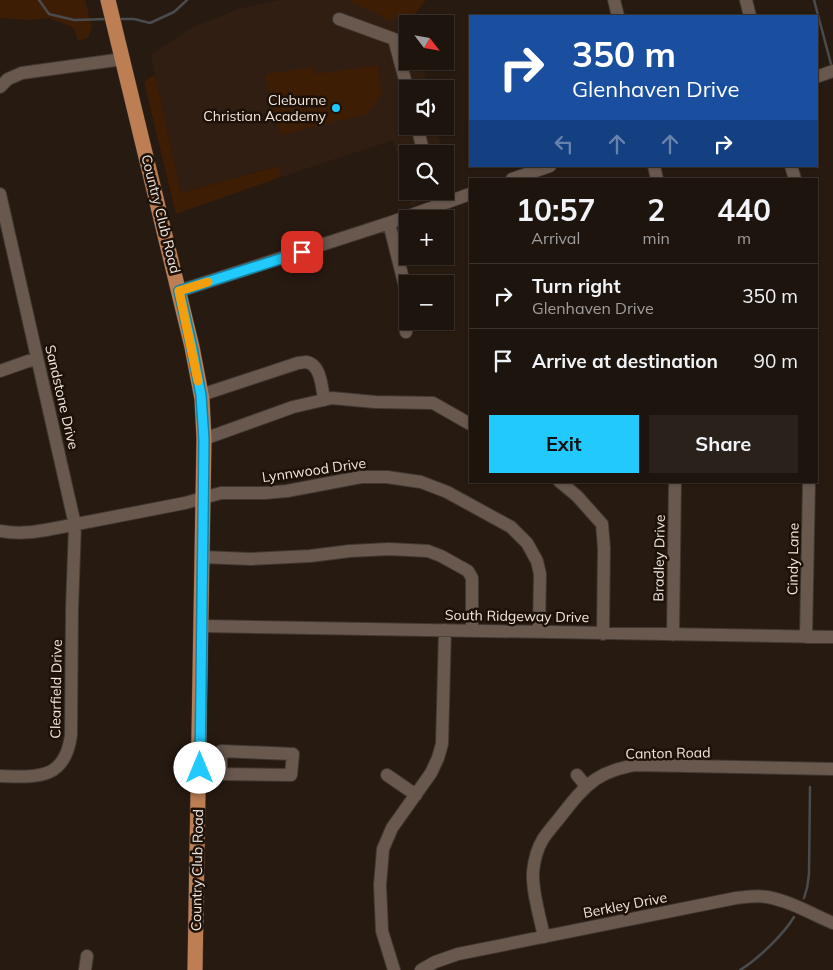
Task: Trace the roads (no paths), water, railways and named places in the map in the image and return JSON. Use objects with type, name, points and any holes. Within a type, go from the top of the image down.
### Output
[{"type":"main road","name":"Country Club Road","points":[[108,0],[179,291],[201,395],[204,440],[200,768],[195,970]]},
{"type":"street","points":[[614,0],[618,15]]},
{"type":"street","points":[[746,0],[750,15]]},
{"type":"street","points":[[339,19],[394,39],[405,80]]},
{"type":"street","points":[[0,86],[8,79],[22,73],[121,53]]},
{"type":"street","points":[[818,76],[833,71]]},
{"type":"street","points":[[516,175],[546,167]]},
{"type":"street","name":"Sandstone Drive","points":[[0,194],[75,525],[72,609]]},
{"type":"street","points":[[179,291],[389,223],[469,194]]},
{"type":"street","points":[[436,200],[438,206]]},
{"type":"street","points":[[389,223],[402,275]]},
{"type":"street","points":[[0,371],[37,358]]},
{"type":"street","points":[[201,395],[298,363],[307,362],[315,366],[324,400]]},
{"type":"street","points":[[204,440],[293,407],[332,398],[375,402],[434,403],[469,423]]},
{"type":"street","name":"Lynnwood Drive","points":[[0,531],[29,533],[75,525],[184,504],[222,492],[286,492],[361,477],[387,477],[421,482],[447,492],[511,527],[527,543],[537,561],[540,574],[539,632]]},
{"type":"street","points":[[561,483],[577,496],[602,524],[604,548],[604,634]]},
{"type":"street","name":"Bradley Drive","points":[[672,635],[675,483]]},
{"type":"street","name":"Cindy Lane","points":[[806,637],[809,483]]},
{"type":"street","points":[[202,557],[251,559],[389,549],[428,551],[441,556],[468,572],[472,578],[472,630]]},
{"type":"street","name":"Clearfield Drive","points":[[0,776],[46,774],[56,769],[66,757],[71,735],[72,609]]},
{"type":"street","name":"South Ridgeway Drive","points":[[201,626],[833,637]]},
{"type":"street","points":[[394,970],[382,931],[380,885],[383,849],[392,828],[431,773],[440,751],[442,738],[444,630]]},
{"type":"street","points":[[200,768],[215,769],[221,774],[291,775],[293,754],[221,751],[221,774]]},
{"type":"street","name":"Canton Road","points":[[544,936],[533,884],[535,860],[543,838],[586,786],[609,771],[635,765],[833,769]]},
{"type":"street","points":[[578,774],[586,786]]},
{"type":"street","points":[[386,775],[416,794]]},
{"type":"street","name":"Berkley Drive","points":[[422,970],[434,962],[458,954],[752,896],[768,897],[787,903],[833,924]]},
{"type":"street","points":[[85,970],[87,956]]},
{"type":"waterway","points":[[39,0],[49,14],[74,20],[108,19]]},
{"type":"waterway","points":[[119,19],[134,19],[150,23],[174,12],[187,0]]},
{"type":"waterway","points":[[814,0],[818,15]]},
{"type":"waterway","points":[[818,15],[831,64]]},
{"type":"waterway","points":[[804,898],[809,874],[810,787]]},
{"type":"waterway","points":[[740,970],[770,946],[794,917]]},
{"type":"place","name":"Cleburne Christian Academy","points":[[336,108]]}]
